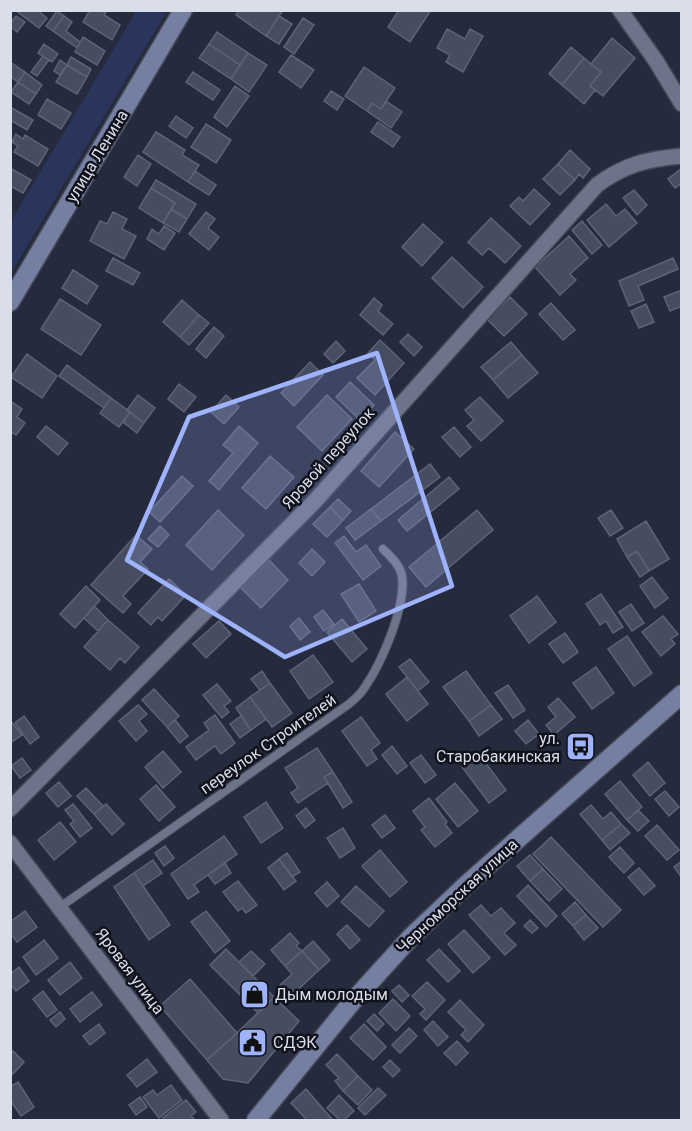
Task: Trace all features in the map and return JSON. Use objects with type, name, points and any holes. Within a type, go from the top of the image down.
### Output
[{"type":"street","name":"улица Ленина","points":[[10,302],[183,10]]},
{"type":"street","points":[[620,10],[656,60],[681,104]]},
{"type":"street","name":"Яровой переулок","points":[[10,809],[315,501],[597,185],[611,174],[632,165],[651,159],[681,156]]},
{"type":"street","name":"Черноморская улица","points":[[256,1120],[352,1002],[411,937],[466,884],[681,694]]},
{"type":"street","name":"Яровая улица","points":[[10,843],[221,1120]]},
{"type":"lane","name":"переулок Строителей","points":[[60,907],[357,697],[365,688],[378,664],[395,624],[402,589],[402,575],[398,565],[383,549]]},
{"type":"highlighted area","points":[[377,353],[452,586],[285,657],[127,560],[189,417]]},
{"type":"shaded area","points":[[137,10],[167,11],[11,273],[11,221]]},
{"type":"building","points":[[15,10],[37,10],[47,18],[39,28]]},
{"type":"building","points":[[90,10],[107,10],[104,15],[120,25],[112,40],[83,22]]},
{"type":"building","points":[[239,10],[283,10],[266,36],[236,15]]},
{"type":"building","points":[[399,10],[431,10],[410,42],[388,27]]},
{"type":"building","points":[[57,11],[64,16],[53,31],[46,26]]},
{"type":"building","points":[[16,16],[25,22],[17,32],[10,26]]},
{"type":"building","points":[[64,16],[72,22],[66,31],[80,42],[77,48],[53,31]]},
{"type":"building","points":[[279,16],[292,24],[279,44],[266,36]]},
{"type":"building","points":[[303,18],[314,25],[294,54],[284,47]]},
{"type":"building","points":[[447,29],[465,39],[470,29],[483,36],[463,72],[446,62],[450,55],[437,48]]},
{"type":"building","points":[[217,32],[248,53],[240,65],[209,44]]},
{"type":"building","points":[[83,37],[105,51],[97,65],[75,52]]},
{"type":"building","points":[[612,38],[635,58],[603,96],[590,86],[601,72],[591,64]]},
{"type":"building","points":[[44,44],[58,54],[52,62],[38,53]]},
{"type":"building","points":[[209,44],[240,65],[231,79],[199,58]]},
{"type":"building","points":[[571,47],[584,58],[562,85],[549,74]]},
{"type":"building","points":[[248,53],[267,65],[249,92],[231,79]]},
{"type":"building","points":[[291,55],[314,70],[301,88],[279,72]]},
{"type":"building","points":[[43,56],[49,60],[37,76],[31,72]]},
{"type":"building","points":[[71,57],[91,69],[87,77],[67,65]]},
{"type":"building","points":[[584,58],[601,72],[590,86],[595,90],[584,104],[562,85]]},
{"type":"building","points":[[60,60],[67,65],[60,75],[54,71]]},
{"type":"building","points":[[10,62],[25,72],[18,82],[10,76]]},
{"type":"building","points":[[67,65],[87,77],[77,94],[56,82]]},
{"type":"building","points":[[364,67],[395,88],[381,109],[372,103],[367,111],[345,96]]},
{"type":"building","points":[[25,72],[42,85],[36,94],[18,82]]},
{"type":"building","points":[[193,72],[220,90],[213,100],[186,82]]},
{"type":"building","points":[[18,82],[36,94],[29,104],[11,92]]},
{"type":"building","points":[[235,86],[249,96],[227,127],[214,117]]},
{"type":"building","points":[[331,91],[344,99],[337,110],[324,101]]},
{"type":"building","points":[[47,99],[71,113],[61,129],[38,115]]},
{"type":"building","points":[[386,101],[402,112],[391,128],[367,111],[372,103],[381,109]]},
{"type":"building","points":[[10,107],[33,120],[27,130],[10,120]]},
{"type":"building","points":[[176,116],[193,128],[186,138],[169,126]]},
{"type":"building","points":[[378,122],[400,137],[393,147],[371,132]]},
{"type":"building","points":[[206,124],[231,140],[216,163],[191,147]]},
{"type":"building","points":[[156,132],[185,150],[182,155],[199,165],[188,182],[143,152]]},
{"type":"building","points":[[16,134],[23,139],[25,135],[48,149],[38,166],[14,152],[18,146],[12,142]]},
{"type":"building","points":[[570,150],[590,169],[583,178],[579,174],[575,180],[558,164]]},
{"type":"building","points":[[138,155],[151,164],[137,186],[124,177]]},
{"type":"building","points":[[558,164],[575,180],[560,195],[543,179]]},
{"type":"building","points":[[10,168],[31,180],[23,193],[10,186]]},
{"type":"building","points":[[682,168],[682,183],[675,188],[668,179]]},
{"type":"building","points":[[195,171],[216,185],[209,195],[188,182]]},
{"type":"building","points":[[156,180],[196,204],[187,219],[171,209],[175,203],[151,188]]},
{"type":"building","points":[[151,188],[175,203],[163,223],[139,208]]},
{"type":"building","points":[[534,189],[550,204],[530,225],[510,206],[519,197],[523,201]]},
{"type":"building","points":[[634,190],[647,205],[637,215],[623,198]]},
{"type":"building","points":[[606,204],[616,216],[625,209],[637,223],[609,247],[587,220]]},
{"type":"building","points":[[171,209],[187,219],[179,232],[163,223]]},
{"type":"building","points":[[113,212],[127,219],[122,229],[136,236],[124,259],[90,241],[100,221],[107,224]]},
{"type":"building","points":[[206,212],[215,219],[208,228],[219,237],[209,250],[189,234]]},
{"type":"building","points":[[491,218],[521,246],[505,263],[489,248],[482,255],[468,242]]},
{"type":"building","points":[[582,221],[602,245],[592,254],[572,230]]},
{"type":"building","points":[[423,224],[443,242],[422,266],[402,247]]},
{"type":"building","points":[[164,226],[175,233],[164,250],[147,239],[152,229],[159,234]]},
{"type":"building","points":[[569,236],[588,258],[570,274],[576,280],[560,295],[535,267]]},
{"type":"building","points":[[452,257],[483,287],[463,308],[432,278]]},
{"type":"building","points":[[113,258],[140,273],[133,285],[106,271]]},
{"type":"building","points":[[673,258],[678,269],[638,286],[644,300],[629,306],[619,281]]},
{"type":"building","points":[[73,270],[98,286],[87,304],[62,288]]},
{"type":"building","points":[[682,290],[682,306],[670,311],[664,297]]},
{"type":"building","points":[[510,297],[527,314],[504,336],[487,319]]},
{"type":"building","points":[[374,298],[382,305],[378,311],[393,324],[383,335],[360,315]]},
{"type":"building","points":[[60,299],[101,325],[81,355],[41,329]]},
{"type":"building","points":[[182,300],[199,315],[180,337],[163,322]]},
{"type":"building","points":[[551,303],[575,330],[563,340],[539,314]]},
{"type":"building","points":[[646,304],[654,322],[639,328],[631,311]]},
{"type":"building","points":[[199,315],[209,323],[189,345],[180,337]]},
{"type":"building","points":[[214,327],[224,336],[206,358],[196,349]]},
{"type":"building","points":[[408,334],[422,347],[414,356],[400,342]]},
{"type":"building","points":[[380,340],[404,363],[375,395],[357,378],[375,360],[368,353]]},
{"type":"building","points":[[336,341],[345,351],[333,363],[324,354]]},
{"type":"building","points":[[511,342],[522,355],[493,380],[481,367]]},
{"type":"building","points":[[27,354],[57,376],[42,398],[11,377]]},
{"type":"building","points":[[522,355],[538,373],[508,398],[493,380]]},
{"type":"building","points":[[310,362],[323,375],[294,406],[281,393]]},
{"type":"building","points":[[67,365],[111,398],[104,408],[59,376]]},
{"type":"building","points":[[350,382],[374,405],[360,420],[336,397]]},
{"type":"building","points":[[179,384],[196,397],[184,412],[168,399]]},
{"type":"building","points":[[138,395],[155,408],[144,423],[127,410]]},
{"type":"building","points":[[226,395],[239,407],[224,424],[211,412]]},
{"type":"building","points":[[327,395],[352,419],[322,451],[297,427]]},
{"type":"building","points":[[480,397],[503,421],[481,441],[467,426],[474,420],[465,410]]},
{"type":"building","points":[[111,398],[130,412],[119,427],[100,413]]},
{"type":"building","points":[[12,402],[22,409],[17,417],[25,423],[16,435],[10,431],[10,404]]},
{"type":"building","points":[[130,412],[144,423],[137,433],[123,422]]},
{"type":"building","points":[[46,426],[68,443],[58,455],[37,437]]},
{"type":"building","points":[[239,426],[258,443],[219,490],[209,481],[233,453],[223,445]]},
{"type":"building","points":[[454,427],[471,447],[460,457],[442,437]]},
{"type":"building","points":[[395,432],[414,449],[379,487],[361,471]]},
{"type":"building","points":[[270,456],[294,477],[266,509],[242,488]]},
{"type":"building","points":[[430,464],[440,477],[381,521],[371,509]]},
{"type":"building","points":[[182,476],[193,486],[160,522],[149,512]]},
{"type":"building","points":[[449,477],[459,489],[407,531],[398,520]]},
{"type":"building","points":[[338,499],[351,511],[343,520],[330,507]]},
{"type":"building","points":[[330,507],[343,520],[327,537],[313,524]]},
{"type":"building","points":[[371,509],[381,521],[355,540],[346,528]]},
{"type":"building","points":[[218,510],[244,535],[212,570],[186,545]]},
{"type":"building","points":[[477,510],[493,530],[426,587],[409,567]]},
{"type":"building","points":[[611,510],[623,528],[610,536],[598,518]]},
{"type":"building","points":[[646,521],[669,559],[649,571],[637,551],[627,557],[617,539]]},
{"type":"building","points":[[160,526],[169,535],[158,547],[148,539]]},
{"type":"building","points":[[136,535],[152,549],[140,562],[148,569],[123,596],[131,604],[123,613],[91,585]]},
{"type":"building","points":[[344,536],[356,552],[366,545],[381,566],[363,580],[335,543]]},
{"type":"building","points":[[312,549],[325,562],[312,576],[299,563]]},
{"type":"building","points":[[637,551],[649,571],[640,577],[627,557]]},
{"type":"building","points":[[269,560],[288,580],[261,608],[241,588]]},
{"type":"building","points":[[652,577],[668,598],[655,608],[640,586]]},
{"type":"building","points":[[169,579],[186,595],[162,621],[158,617],[151,625],[138,613]]},
{"type":"building","points":[[359,584],[376,611],[359,622],[341,594]]},
{"type":"building","points":[[86,586],[100,600],[75,628],[60,614]]},
{"type":"building","points":[[601,594],[623,627],[613,633],[606,621],[600,625],[586,604]]},
{"type":"building","points":[[537,596],[556,622],[529,643],[510,616]]},
{"type":"building","points":[[631,604],[644,623],[632,631],[619,612]]},
{"type":"building","points":[[94,606],[108,620],[98,631],[84,618]]},
{"type":"building","points":[[323,610],[334,624],[324,631],[314,617]]},
{"type":"building","points":[[663,616],[678,634],[671,639],[675,644],[661,656],[642,632]]},
{"type":"building","points":[[299,618],[310,632],[300,640],[290,626]]},
{"type":"building","points":[[342,619],[367,649],[352,662],[327,632]]},
{"type":"building","points":[[108,620],[139,647],[125,663],[120,658],[110,670],[84,647]]},
{"type":"building","points":[[219,621],[231,634],[206,658],[193,644]]},
{"type":"building","points":[[565,633],[578,652],[563,663],[549,644]]},
{"type":"building","points":[[627,636],[652,673],[634,686],[608,649]]},
{"type":"building","points":[[313,655],[333,682],[309,699],[290,671]]},
{"type":"building","points":[[410,659],[429,682],[418,691],[399,667]]},
{"type":"building","points":[[596,667],[614,693],[592,709],[573,683]]},
{"type":"building","points":[[262,671],[270,683],[260,690],[251,679]]},
{"type":"building","points":[[466,671],[491,705],[469,721],[443,687]]},
{"type":"building","points":[[407,677],[428,704],[407,721],[386,694]]},
{"type":"building","points":[[270,683],[292,713],[272,727],[250,697]]},
{"type":"building","points":[[217,684],[231,701],[224,706],[229,712],[222,718],[203,695]]},
{"type":"building","points":[[508,685],[525,710],[513,718],[495,693]]},
{"type":"building","points":[[154,689],[179,716],[167,727],[142,700]]},
{"type":"building","points":[[250,697],[266,719],[251,730],[236,708]]},
{"type":"building","points":[[558,698],[575,717],[554,735],[546,725],[556,717],[548,707]]},
{"type":"building","points":[[138,705],[147,714],[139,721],[147,731],[136,741],[119,721]]},
{"type":"building","points":[[491,705],[502,719],[479,736],[469,721]]},
{"type":"building","points":[[215,715],[235,743],[221,754],[215,746],[196,760],[186,747],[209,730],[204,723]]},
{"type":"building","points":[[24,716],[39,737],[30,744],[15,723]]},
{"type":"building","points":[[241,716],[251,730],[240,738],[230,724]]},
{"type":"building","points":[[361,717],[380,743],[371,750],[377,759],[367,766],[342,731]]},
{"type":"building","points":[[10,720],[22,735],[10,743]]},
{"type":"building","points":[[175,720],[188,736],[180,743],[167,727]]},
{"type":"building","points":[[528,720],[539,734],[526,744],[515,731]]},
{"type":"building","points":[[392,746],[407,766],[397,774],[382,755]]},
{"type":"building","points":[[317,748],[333,772],[324,777],[328,783],[298,803],[291,793],[298,788],[285,768]]},
{"type":"building","points":[[163,751],[181,772],[163,788],[145,767]]},
{"type":"building","points":[[479,754],[506,790],[489,803],[462,767]]},
{"type":"building","points":[[421,755],[436,775],[425,783],[410,763]]},
{"type":"building","points":[[22,758],[31,770],[20,778],[11,766]]},
{"type":"building","points":[[648,762],[665,783],[650,796],[633,775]]},
{"type":"building","points":[[333,772],[352,802],[343,808],[324,777]]},
{"type":"building","points":[[620,781],[642,807],[627,820],[605,794]]},
{"type":"building","points":[[59,782],[71,796],[58,807],[46,793]]},
{"type":"building","points":[[455,783],[478,811],[458,827],[436,799]]},
{"type":"building","points":[[156,785],[175,807],[159,821],[140,799]]},
{"type":"building","points":[[86,788],[103,806],[94,814],[77,796]]},
{"type":"building","points":[[665,791],[679,807],[669,816],[655,799]]},
{"type":"building","points":[[429,798],[447,822],[445,824],[452,833],[435,847],[421,830],[425,827],[413,811]]},
{"type":"building","points":[[266,802],[283,828],[261,843],[244,817]]},
{"type":"building","points":[[73,804],[92,828],[80,837],[70,824],[74,821],[65,810]]},
{"type":"building","points":[[106,804],[124,824],[112,835],[94,814]]},
{"type":"building","points":[[591,805],[603,819],[611,812],[621,824],[602,840],[580,814]]},
{"type":"building","points":[[306,808],[315,820],[305,828],[296,816]]},
{"type":"building","points":[[638,810],[649,821],[638,831],[627,820]]},
{"type":"building","points":[[385,815],[395,828],[382,838],[372,825]]},
{"type":"building","points":[[60,822],[76,842],[54,860],[38,840]]},
{"type":"building","points":[[621,824],[630,833],[610,850],[602,840]]},
{"type":"building","points":[[657,825],[679,850],[667,860],[645,836]]},
{"type":"building","points":[[343,828],[355,848],[340,858],[327,838]]},
{"type":"building","points":[[224,836],[237,854],[194,885],[199,892],[188,899],[171,874]]},
{"type":"building","points":[[551,837],[621,910],[603,927],[533,854]]},
{"type":"building","points":[[165,846],[174,858],[164,866],[155,853]]},
{"type":"building","points":[[620,847],[634,863],[624,873],[609,857]]},
{"type":"building","points":[[380,850],[407,882],[390,897],[362,866]]},
{"type":"building","points":[[287,853],[300,872],[292,877],[279,859]]},
{"type":"building","points":[[530,855],[543,869],[530,881],[517,866]]},
{"type":"building","points":[[279,859],[296,881],[284,890],[268,868]]},
{"type":"building","points":[[153,860],[162,873],[143,886],[134,873]]},
{"type":"building","points":[[682,861],[682,878],[674,867]]},
{"type":"building","points":[[225,863],[231,873],[215,884],[208,875]]},
{"type":"building","points":[[639,868],[655,886],[644,895],[628,877]]},
{"type":"building","points":[[543,869],[562,889],[549,901],[530,881]]},
{"type":"building","points":[[134,873],[170,925],[149,940],[114,887]]},
{"type":"building","points":[[238,881],[257,905],[246,913],[242,908],[238,911],[223,892]]},
{"type":"building","points":[[327,882],[339,896],[327,907],[315,893]]},
{"type":"building","points":[[528,885],[557,916],[546,927],[517,896]]},
{"type":"building","points":[[356,886],[384,911],[369,927],[341,902]]},
{"type":"building","points":[[575,902],[586,915],[573,926],[562,914]]},
{"type":"building","points":[[481,905],[491,916],[501,908],[515,923],[504,933],[516,945],[505,955],[469,915]]},
{"type":"building","points":[[25,911],[37,927],[17,942],[10,933],[10,922]]},
{"type":"building","points":[[206,911],[230,941],[215,953],[191,922]]},
{"type":"building","points":[[586,915],[598,928],[584,940],[573,926]]},
{"type":"building","points":[[530,920],[538,928],[532,933],[524,926]]},
{"type":"building","points":[[347,925],[360,940],[350,949],[337,934]]},
{"type":"building","points":[[464,930],[490,958],[473,973],[448,944]]},
{"type":"building","points":[[290,933],[299,943],[296,946],[302,951],[285,966],[271,950]]},
{"type":"building","points":[[44,940],[58,958],[36,975],[23,957]]},
{"type":"building","points":[[313,941],[330,960],[319,970],[302,951]]},
{"type":"building","points":[[226,949],[274,997],[258,1013],[210,965]]},
{"type":"building","points":[[439,949],[460,971],[448,982],[427,960]]},
{"type":"building","points":[[251,951],[265,964],[253,976],[239,962]]},
{"type":"building","points":[[302,951],[319,970],[289,998],[278,987],[292,974],[285,966]]},
{"type":"building","points":[[70,962],[82,978],[60,995],[48,980]]},
{"type":"building","points":[[19,967],[29,981],[16,991],[10,984],[10,974]]},
{"type":"building","points":[[190,979],[237,1033],[207,1060],[160,1006]]},
{"type":"building","points":[[427,982],[445,1000],[426,1020],[420,1014],[425,1009],[412,996]]},
{"type":"building","points":[[399,985],[409,995],[402,1002],[392,991]]},
{"type":"building","points":[[43,991],[57,1010],[47,1017],[33,999]]},
{"type":"building","points":[[92,992],[102,1005],[80,1022],[70,1009]]},
{"type":"building","points":[[274,997],[299,1021],[248,1083],[223,1079],[207,1060]]},
{"type":"building","points":[[393,999],[410,1016],[396,1031],[379,1013]]},
{"type":"building","points":[[460,1000],[484,1025],[468,1042],[461,1035],[466,1030],[448,1012]]},
{"type":"building","points":[[60,1012],[65,1019],[56,1027],[50,1020]]},
{"type":"building","points":[[374,1014],[384,1024],[377,1031],[367,1021]]},
{"type":"building","points":[[433,1021],[448,1037],[438,1046],[424,1030]]},
{"type":"building","points":[[99,1024],[105,1033],[90,1045],[83,1036]]},
{"type":"building","points":[[364,1024],[386,1047],[373,1060],[350,1038]]},
{"type":"building","points":[[409,1028],[417,1036],[400,1053],[392,1045]]},
{"type":"building","points":[[457,1041],[468,1053],[456,1065],[444,1053]]},
{"type":"building","points":[[13,1051],[24,1062],[13,1074],[10,1072],[10,1054]]},
{"type":"building","points":[[337,1054],[358,1076],[343,1091],[335,1081],[339,1078],[326,1065]]},
{"type":"building","points":[[147,1059],[157,1072],[137,1087],[127,1075]]},
{"type":"building","points":[[390,1060],[400,1070],[393,1077],[383,1067]]},
{"type":"building","points":[[358,1076],[372,1090],[358,1105],[343,1091]]},
{"type":"building","points":[[18,1082],[34,1107],[21,1116],[10,1100],[10,1087]]},
{"type":"building","points":[[171,1085],[182,1100],[159,1118],[143,1097],[153,1090],[157,1095]]},
{"type":"building","points":[[378,1088],[386,1095],[365,1115],[358,1108]]},
{"type":"building","points":[[306,1089],[332,1119],[307,1120],[291,1103]]},
{"type":"building","points":[[339,1095],[354,1111],[344,1120],[340,1120],[327,1108]]},
{"type":"building","points":[[140,1097],[147,1107],[136,1115],[129,1105]]},
{"type":"building","points":[[186,1100],[196,1112],[191,1116],[195,1120],[164,1120],[163,1118]]},
{"type":"place","name":"ул. Старобакинская","points":[[581,747]]},
{"type":"place","name":"Дым молодым","points":[[254,994]]},
{"type":"place","name":"СДЭК","points":[[252,1042]]}]
